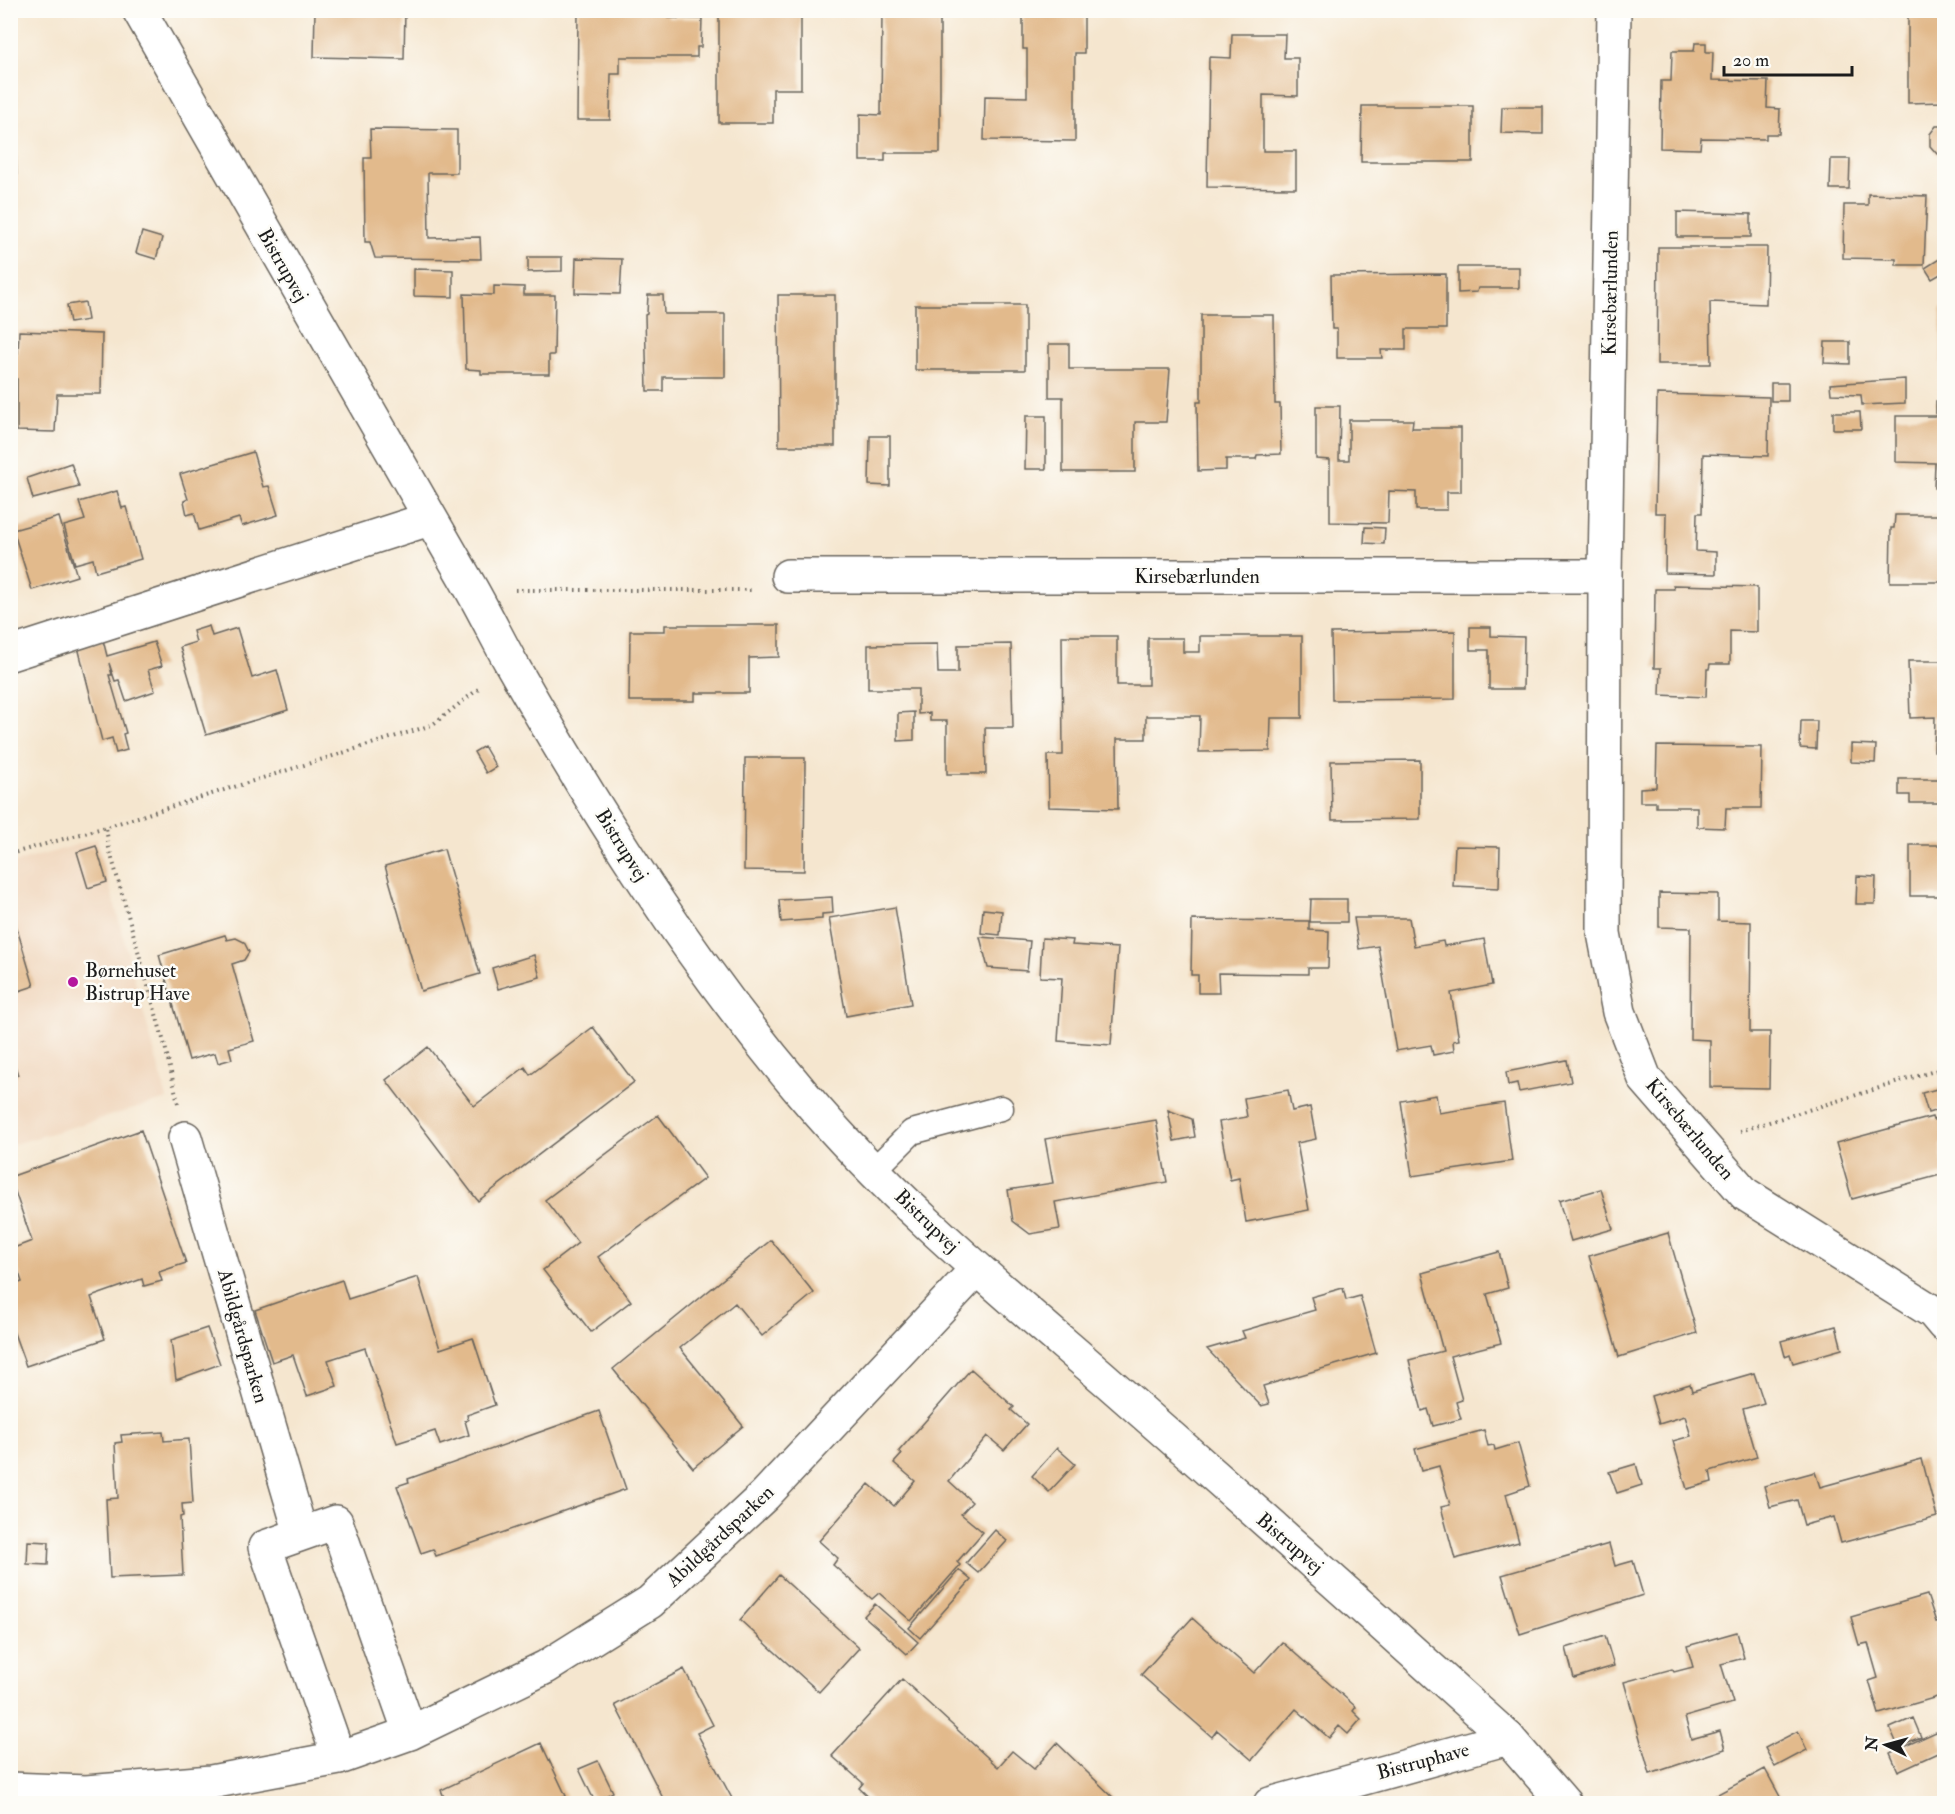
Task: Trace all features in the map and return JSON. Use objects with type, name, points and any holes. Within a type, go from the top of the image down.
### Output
[{"type":"street","name":"Bistrupvej","points":[[139,10],[429,519],[472,590],[512,664],[619,843],[687,947],[804,1095],[874,1170],[976,1270],[1268,1523],[1508,1738],[1565,1803]]},
{"type":"street","name":"Kirsebærlunden","points":[[1614,10],[1605,576],[1604,933],[1619,1012],[1645,1079],[1699,1144],[1745,1194],[1933,1312],[1944,1325]]},
{"type":"street","points":[[10,654],[429,519]]},
{"type":"street","name":"Kirsebærlunden","points":[[788,576],[1605,576]]},
{"type":"street","name":"Abildgårdsparken","points":[[185,1138],[301,1534]]},
{"type":"street","name":"Abildgårdsparken","points":[[10,1789],[86,1792],[211,1782],[339,1758],[410,1733],[546,1667],[650,1602],[765,1496],[976,1270]]},
{"type":"street","points":[[339,1758],[265,1547],[301,1534],[336,1522],[410,1733]]},
{"type":"street","name":"Bistruphave","points":[[1270,1803],[1508,1738]]},
{"type":"lane","points":[[874,1170],[912,1132],[1000,1108]]},
{"type":"path","points":[[472,590],[770,590],[788,576]]},
{"type":"path","points":[[10,854],[106,827],[432,725],[512,664]]},
{"type":"path","points":[[106,827],[109,848],[165,1046],[185,1138]]},
{"type":"path","points":[[1699,1144],[1944,1068]]},
{"type":"shaded area","name":"Børnehuset Bistrup Have","points":[[97,839],[167,1099],[11,1145],[11,864]]},
{"type":"building","points":[[10,10],[13,10],[13,37],[10,37]]},
{"type":"building","points":[[315,10],[405,10],[404,59],[314,57]]},
{"type":"building","points":[[578,10],[668,10],[668,18],[702,19],[701,47],[697,47],[697,57],[620,57],[620,74],[611,74],[610,120],[577,120]]},
{"type":"building","points":[[719,10],[801,10],[801,89],[773,89],[773,123],[719,123]]},
{"type":"building","points":[[882,10],[940,10],[940,153],[885,153],[885,161],[860,161],[860,114],[881,115]]},
{"type":"building","points":[[1871,10],[1899,10],[1899,15],[1871,15]]},
{"type":"building","points":[[1908,11],[1944,11],[1944,102],[1908,103]]},
{"type":"building","points":[[1023,14],[1084,14],[1084,53],[1075,53],[1075,141],[984,140],[985,96],[1027,97],[1027,49],[1023,49]]},
{"type":"building","points":[[1232,34],[1285,34],[1284,58],[1298,58],[1298,96],[1263,95],[1263,151],[1296,151],[1296,188],[1207,187],[1209,57],[1231,58]]},
{"type":"building","points":[[1695,43],[1706,43],[1706,52],[1713,52],[1712,80],[1768,81],[1767,108],[1780,109],[1779,134],[1766,134],[1766,139],[1701,138],[1700,149],[1660,148],[1661,81],[1671,81],[1672,51],[1694,51]]},
{"type":"building","points":[[1362,106],[1473,106],[1473,162],[1361,162]]},
{"type":"building","points":[[1502,107],[1543,107],[1543,134],[1501,133]]},
{"type":"building","points":[[1936,126],[1944,126],[1944,154],[1937,154],[1930,146],[1930,134]]},
{"type":"building","points":[[370,129],[457,130],[457,173],[428,173],[429,238],[480,237],[481,259],[375,258],[370,242],[365,242],[364,158],[371,158]]},
{"type":"building","points":[[10,141],[16,141],[17,203],[10,203]]},
{"type":"building","points":[[1831,159],[1850,159],[1849,189],[1830,189]]},
{"type":"building","points":[[1868,194],[1927,196],[1924,265],[1896,265],[1896,259],[1843,258],[1844,205],[1868,205]]},
{"type":"building","points":[[1677,212],[1751,214],[1751,237],[1677,237]]},
{"type":"building","points":[[142,232],[162,238],[156,259],[136,253]]},
{"type":"building","points":[[1658,247],[1767,247],[1766,304],[1710,302],[1711,364],[1657,364]]},
{"type":"building","points":[[1944,256],[1944,272],[1932,279],[1925,268]]},
{"type":"building","points":[[528,257],[562,257],[562,271],[528,272]]},
{"type":"building","points":[[576,258],[622,259],[620,294],[575,293]]},
{"type":"building","points":[[1458,267],[1519,267],[1519,288],[1478,288],[1477,292],[1458,293]]},
{"type":"building","points":[[414,269],[453,270],[453,297],[414,296]]},
{"type":"building","points":[[1446,274],[1446,329],[1406,329],[1406,350],[1381,350],[1382,358],[1337,358],[1337,329],[1332,329],[1331,275]]},
{"type":"building","points":[[494,286],[524,287],[524,295],[555,295],[554,355],[549,355],[549,374],[481,374],[481,370],[466,369],[464,294],[494,295]]},
{"type":"building","points":[[648,295],[663,295],[664,314],[725,314],[725,377],[663,377],[663,391],[647,391],[645,315],[647,314]]},
{"type":"building","points":[[778,295],[835,295],[835,446],[779,446]]},
{"type":"building","points":[[85,302],[88,320],[70,323],[67,305]]},
{"type":"building","points":[[915,305],[1025,305],[1025,370],[915,370]]},
{"type":"building","points":[[1941,308],[1944,308],[1944,363],[1941,363]]},
{"type":"building","points":[[1201,315],[1274,315],[1275,404],[1280,404],[1281,454],[1257,455],[1256,459],[1226,459],[1226,470],[1198,471],[1197,402],[1201,402]]},
{"type":"building","points":[[19,331],[102,334],[101,394],[57,394],[55,432],[17,431],[17,379],[10,378],[10,352],[18,353]]},
{"type":"building","points":[[1825,342],[1850,342],[1850,364],[1824,363]]},
{"type":"building","points":[[1049,344],[1069,344],[1069,369],[1170,369],[1166,422],[1135,422],[1135,472],[1063,472],[1063,397],[1049,397]]},
{"type":"building","points":[[1905,379],[1905,403],[1862,405],[1861,395],[1831,394],[1830,384]]},
{"type":"building","points":[[1771,383],[1788,383],[1788,401],[1771,401]]},
{"type":"building","points":[[1657,394],[1769,397],[1768,456],[1703,454],[1702,513],[1697,513],[1696,551],[1716,552],[1716,574],[1665,573],[1666,513],[1655,513]]},
{"type":"building","points":[[1936,401],[1944,401],[1944,488],[1934,488],[1935,463],[1896,462],[1896,416],[1936,416]]},
{"type":"building","points":[[1316,406],[1340,406],[1339,460],[1349,460],[1349,420],[1413,420],[1412,428],[1461,428],[1461,492],[1447,492],[1447,510],[1416,510],[1416,492],[1389,491],[1388,523],[1330,522],[1330,460],[1316,459]]},
{"type":"building","points":[[1833,412],[1860,412],[1861,429],[1833,429]]},
{"type":"building","points":[[1026,416],[1046,416],[1046,469],[1025,469]]},
{"type":"building","points":[[870,436],[890,436],[890,486],[869,485]]},
{"type":"building","points":[[253,452],[263,487],[269,486],[278,515],[242,526],[239,518],[199,530],[194,513],[187,515],[184,501],[188,499],[180,474]]},
{"type":"building","points":[[71,463],[79,487],[33,499],[27,478]]},
{"type":"building","points":[[117,491],[122,508],[126,507],[141,559],[96,572],[93,559],[75,564],[64,526],[85,520],[79,502]]},
{"type":"building","points":[[1895,515],[1939,515],[1939,527],[1944,527],[1944,582],[1890,582],[1891,528],[1894,528]]},
{"type":"building","points":[[59,517],[77,576],[32,590],[13,530]]},
{"type":"building","points":[[1365,527],[1385,528],[1384,544],[1364,543]]},
{"type":"building","points":[[1673,585],[1757,587],[1757,632],[1730,631],[1730,664],[1710,664],[1707,669],[1706,697],[1660,695],[1661,668],[1654,668],[1655,589],[1674,589]]},
{"type":"building","points":[[665,625],[779,625],[779,657],[749,658],[749,693],[695,693],[695,701],[629,701],[630,631],[665,631]]},
{"type":"building","points":[[209,626],[212,636],[237,628],[252,678],[277,670],[288,710],[206,735],[180,647],[196,642],[193,631]]},
{"type":"building","points":[[1470,627],[1491,627],[1491,636],[1524,637],[1523,689],[1489,689],[1489,650],[1470,650]]},
{"type":"building","points":[[1455,631],[1455,699],[1332,700],[1331,633]]},
{"type":"building","points":[[1062,636],[1117,636],[1117,685],[1148,685],[1148,638],[1183,638],[1183,652],[1200,652],[1200,636],[1302,636],[1302,718],[1271,718],[1270,751],[1199,752],[1200,716],[1146,716],[1146,739],[1117,739],[1118,809],[1049,807],[1048,755],[1063,755]]},
{"type":"building","points":[[103,640],[107,656],[154,642],[162,666],[148,670],[155,691],[126,701],[119,680],[115,681],[109,663],[112,675],[109,675],[126,733],[123,734],[127,750],[116,753],[112,738],[102,741],[78,647]]},
{"type":"building","points":[[937,644],[938,673],[958,673],[958,645],[1011,644],[1013,728],[985,728],[986,774],[947,774],[947,721],[930,721],[930,713],[918,714],[918,689],[868,689],[868,645]]},
{"type":"building","points":[[1908,661],[1944,661],[1944,751],[1934,751],[1935,717],[1910,718]]},
{"type":"building","points":[[914,712],[914,740],[898,741],[898,713]]},
{"type":"building","points":[[1801,721],[1817,721],[1816,749],[1800,748]]},
{"type":"building","points":[[1851,744],[1876,745],[1875,763],[1851,762]]},
{"type":"building","points":[[484,746],[496,767],[486,773],[474,752]]},
{"type":"building","points":[[1657,746],[1762,747],[1761,808],[1726,808],[1725,828],[1697,827],[1697,807],[1656,807],[1656,802],[1640,802],[1640,788],[1656,787]]},
{"type":"building","points":[[745,758],[805,758],[804,871],[744,870]]},
{"type":"building","points":[[1420,760],[1420,819],[1332,820],[1331,761]]},
{"type":"building","points":[[1899,779],[1944,779],[1944,803],[1910,803],[1910,795],[1899,795]]},
{"type":"building","points":[[1910,845],[1944,845],[1944,896],[1910,896]]},
{"type":"building","points":[[96,846],[107,882],[88,888],[77,852]]},
{"type":"building","points":[[1455,846],[1500,847],[1499,888],[1453,886]]},
{"type":"building","points":[[444,849],[480,974],[421,991],[385,866]]},
{"type":"building","points":[[1857,876],[1876,877],[1875,904],[1856,904]]},
{"type":"building","points":[[1659,893],[1718,894],[1718,921],[1751,922],[1750,1032],[1770,1032],[1769,1088],[1710,1087],[1710,1040],[1690,1039],[1691,928],[1659,927]]},
{"type":"building","points":[[832,897],[833,913],[822,914],[822,919],[781,922],[779,900]]},
{"type":"building","points":[[1311,899],[1347,899],[1347,922],[1310,922]]},
{"type":"building","points":[[895,907],[911,1004],[846,1016],[829,918]]},
{"type":"building","points":[[983,909],[1002,911],[1000,935],[981,933]]},
{"type":"building","points":[[1354,918],[1409,918],[1414,946],[1443,941],[1444,946],[1484,939],[1492,985],[1451,993],[1459,1040],[1453,1041],[1454,1051],[1433,1055],[1431,1045],[1396,1051],[1378,946],[1359,949]]},
{"type":"building","points":[[1192,920],[1309,921],[1309,930],[1329,931],[1328,968],[1308,968],[1308,974],[1218,973],[1219,993],[1198,993],[1198,975],[1191,975]]},
{"type":"building","points":[[15,922],[34,986],[10,994],[10,923]]},
{"type":"building","points":[[225,935],[227,940],[236,938],[244,942],[249,952],[244,960],[232,964],[254,1041],[229,1048],[232,1059],[218,1063],[215,1053],[189,1060],[159,955]]},
{"type":"building","points":[[980,937],[1030,941],[1027,971],[988,968]]},
{"type":"building","points":[[1042,938],[1073,940],[1072,945],[1118,948],[1111,1045],[1058,1041],[1062,978],[1040,977]]},
{"type":"building","points":[[534,955],[540,977],[498,989],[492,968]]},
{"type":"building","points":[[593,1027],[634,1082],[478,1201],[386,1080],[428,1047],[474,1106],[525,1067],[530,1075]]},
{"type":"building","points":[[10,1051],[18,1075],[10,1078]]},
{"type":"building","points":[[1567,1060],[1571,1082],[1519,1092],[1517,1083],[1508,1085],[1506,1072]]},
{"type":"building","points":[[1944,1087],[1944,1108],[1928,1113],[1922,1093]]},
{"type":"building","points":[[1288,1090],[1292,1111],[1310,1107],[1316,1139],[1297,1143],[1309,1210],[1246,1222],[1239,1178],[1230,1180],[1219,1122],[1247,1117],[1244,1098]]},
{"type":"building","points":[[1436,1095],[1439,1113],[1504,1103],[1512,1161],[1412,1176],[1401,1101]]},
{"type":"building","points":[[1168,1110],[1192,1119],[1195,1137],[1174,1141]]},
{"type":"building","points":[[658,1115],[705,1178],[598,1257],[631,1301],[591,1332],[543,1270],[578,1243],[545,1200]]},
{"type":"building","points":[[1932,1117],[1933,1120],[1944,1117],[1944,1142],[1940,1144],[1944,1174],[1852,1199],[1836,1143]]},
{"type":"building","points":[[1156,1120],[1167,1182],[1055,1202],[1060,1229],[1030,1234],[1013,1221],[1008,1190],[1053,1183],[1045,1139]]},
{"type":"building","points":[[141,1130],[186,1263],[159,1272],[162,1281],[144,1286],[142,1279],[91,1297],[105,1339],[26,1366],[10,1322],[10,1286],[22,1282],[11,1249],[32,1241],[10,1177]]},
{"type":"building","points":[[1601,1189],[1613,1229],[1571,1241],[1559,1201]]},
{"type":"building","points":[[1668,1233],[1697,1333],[1619,1357],[1589,1256]]},
{"type":"building","points":[[771,1240],[814,1293],[762,1336],[735,1303],[680,1348],[743,1426],[693,1468],[613,1369]]},
{"type":"building","points":[[1499,1252],[1508,1288],[1487,1294],[1501,1343],[1450,1356],[1462,1400],[1456,1402],[1461,1419],[1433,1426],[1428,1409],[1422,1411],[1409,1360],[1443,1351],[1422,1273]]},
{"type":"building","points":[[418,1277],[440,1349],[473,1338],[495,1405],[467,1415],[468,1420],[465,1421],[469,1435],[440,1445],[435,1431],[397,1443],[365,1348],[328,1360],[337,1386],[307,1396],[293,1355],[272,1362],[255,1310],[342,1280],[348,1299]]},
{"type":"building","points":[[1343,1288],[1346,1300],[1360,1296],[1376,1353],[1263,1386],[1269,1404],[1261,1406],[1207,1349],[1245,1338],[1242,1331],[1315,1310],[1311,1297]]},
{"type":"building","points":[[1836,1326],[1842,1349],[1793,1363],[1790,1354],[1785,1356],[1781,1341]]},
{"type":"building","points":[[207,1328],[220,1364],[176,1380],[171,1340]]},
{"type":"building","points":[[971,1369],[1014,1407],[1011,1410],[1027,1424],[1004,1450],[987,1436],[949,1481],[972,1502],[961,1514],[983,1532],[957,1562],[960,1565],[911,1621],[879,1593],[872,1599],[833,1565],[838,1558],[819,1541],[869,1484],[894,1506],[915,1481],[894,1463],[902,1454],[899,1451]]},
{"type":"building","points":[[1754,1373],[1764,1403],[1743,1409],[1757,1457],[1710,1471],[1712,1482],[1687,1489],[1673,1441],[1691,1436],[1685,1416],[1659,1424],[1651,1396],[1690,1384],[1692,1391]]},
{"type":"building","points":[[599,1411],[626,1489],[436,1556],[433,1549],[421,1553],[397,1486],[409,1482],[408,1479]]},
{"type":"building","points":[[1484,1430],[1488,1446],[1494,1445],[1495,1450],[1518,1443],[1530,1486],[1506,1494],[1519,1542],[1455,1559],[1441,1507],[1450,1505],[1439,1466],[1421,1471],[1415,1449]]},
{"type":"building","points":[[163,1432],[164,1441],[189,1439],[193,1503],[182,1504],[183,1516],[180,1517],[183,1575],[110,1578],[106,1499],[118,1498],[115,1443],[122,1442],[121,1435]]},
{"type":"building","points":[[1057,1448],[1075,1464],[1049,1492],[1032,1476]]},
{"type":"building","points":[[1922,1459],[1937,1517],[1841,1543],[1834,1517],[1804,1525],[1797,1500],[1770,1507],[1764,1486],[1815,1472],[1820,1487]]},
{"type":"building","points":[[1636,1464],[1642,1485],[1617,1493],[1609,1472]]},
{"type":"building","points":[[995,1530],[1007,1541],[978,1573],[966,1563]]},
{"type":"building","points":[[28,1541],[49,1542],[48,1565],[27,1564]]},
{"type":"building","points":[[1609,1544],[1615,1566],[1633,1561],[1643,1595],[1520,1634],[1502,1575]]},
{"type":"building","points":[[959,1570],[971,1580],[920,1638],[909,1628]]},
{"type":"building","points":[[779,1575],[859,1648],[819,1692],[740,1620]]},
{"type":"building","points":[[1927,1595],[1936,1622],[1944,1620],[1944,1695],[1879,1714],[1869,1681],[1878,1678],[1868,1643],[1859,1645],[1851,1617]]},
{"type":"building","points":[[875,1604],[918,1642],[907,1654],[864,1616]]},
{"type":"building","points":[[1192,1618],[1254,1673],[1282,1642],[1356,1707],[1353,1711],[1361,1719],[1348,1734],[1339,1726],[1329,1738],[1296,1709],[1252,1760],[1217,1730],[1212,1737],[1141,1675]]},
{"type":"building","points":[[1737,1632],[1744,1658],[1721,1664],[1733,1703],[1685,1717],[1691,1739],[1720,1731],[1725,1749],[1650,1774],[1624,1682],[1672,1669],[1674,1672],[1693,1667],[1687,1646]]},
{"type":"building","points":[[1605,1636],[1614,1666],[1574,1678],[1566,1648]]},
{"type":"building","points":[[684,1669],[713,1725],[697,1733],[735,1804],[666,1804],[615,1705]]},
{"type":"building","points":[[902,1679],[998,1767],[1012,1751],[1034,1769],[1057,1743],[1120,1804],[876,1804],[859,1788],[863,1783],[832,1756]]},
{"type":"building","points":[[1913,1718],[1921,1737],[1898,1746],[1890,1728]]},
{"type":"building","points":[[1798,1731],[1807,1750],[1775,1767],[1765,1748]]},
{"type":"building","points":[[1938,1731],[1944,1750],[1898,1771],[1890,1753]]},
{"type":"building","points":[[541,1743],[566,1796],[549,1804],[447,1804],[441,1790]]},
{"type":"building","points":[[598,1761],[613,1792],[595,1802],[579,1769]]},
{"type":"building","points":[[1765,1769],[1784,1804],[1718,1804],[1714,1796]]},
{"type":"place","name":"Børnehuset Bistrup Have","points":[[73,982]]}]
